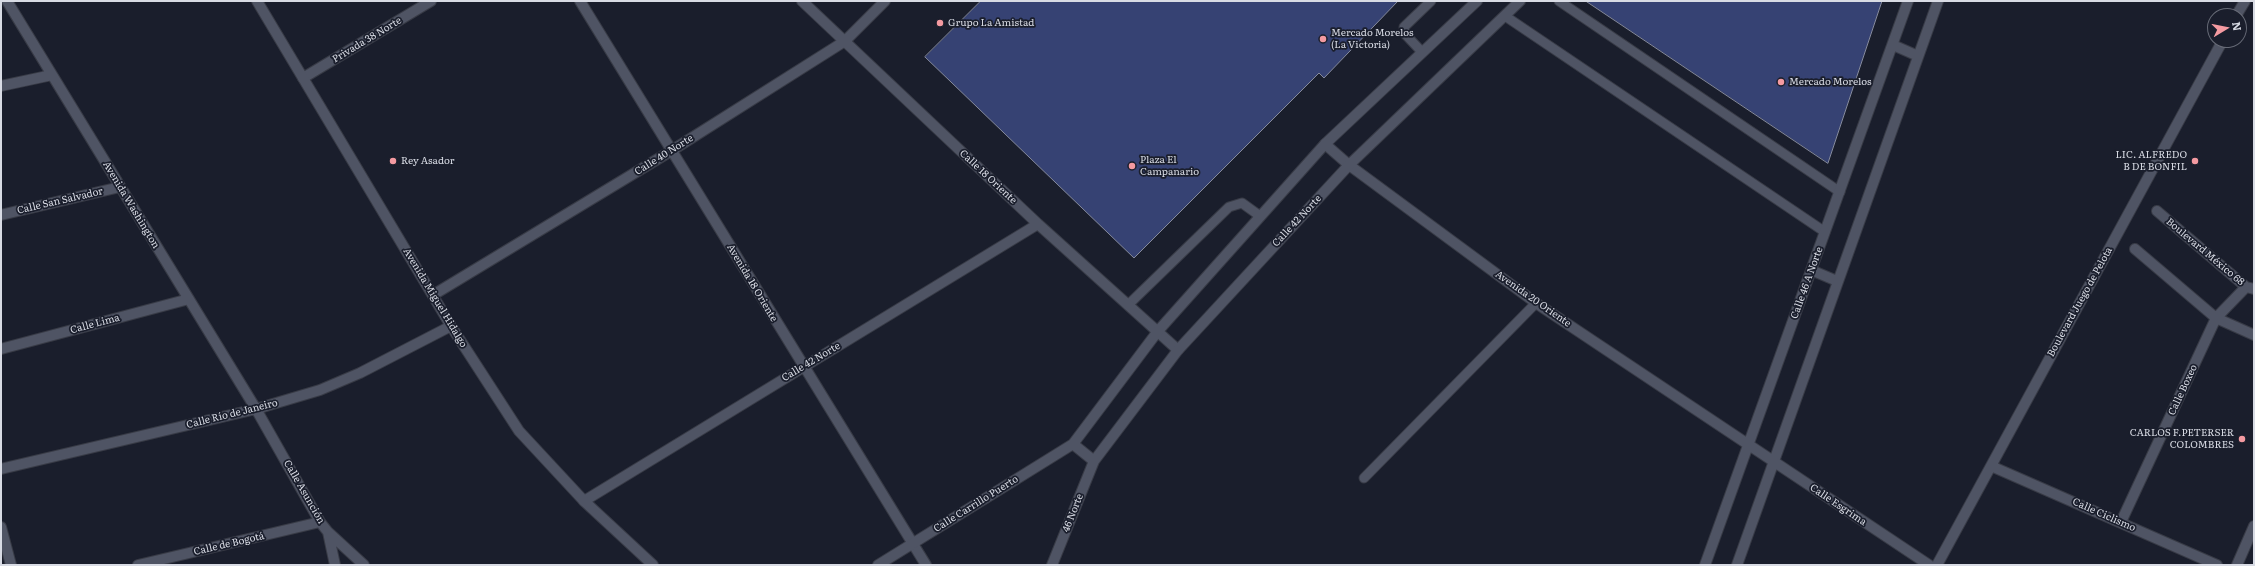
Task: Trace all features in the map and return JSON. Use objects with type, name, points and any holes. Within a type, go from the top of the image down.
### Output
[{"type":"street","name":"Avenida Washington","points":[[7,1],[256,409]]},
{"type":"street","name":"Avenida Miguel Hidalgo","points":[[257,1],[451,326],[518,431],[584,501],[653,565]]},
{"type":"street","name":"Privada 38 Norte","points":[[303,78],[431,1]]},
{"type":"street","name":"Avenida 18 Oriente","points":[[580,1],[926,565]]},
{"type":"street","name":"Calle 18 Oriente","points":[[802,1],[1038,224],[1158,330],[1178,350]]},
{"type":"street","name":"Calle 40 Norte","points":[[433,294],[671,150],[845,41],[885,1]]},
{"type":"street","name":"Calle 42 Norte","points":[[1094,461],[1178,350],[1349,165],[1520,1]]},
{"type":"street","name":"Calle 46 A Norte","points":[[1705,565],[1908,1]]},
{"type":"street","points":[[1737,565],[1938,1]]},
{"type":"street","points":[[1094,461],[1073,444],[1158,330],[1325,144],[1422,52],[1471,3]]},
{"type":"street","points":[[1893,45],[1918,56]]},
{"type":"street","name":"Boulevard Juego de Pelota","points":[[1937,565],[2219,48]]},
{"type":"street","points":[[1,86],[52,75]]},
{"type":"street","name":"Avenida 20 Oriente","points":[[1325,144],[1349,165],[1536,303],[1748,445]]},
{"type":"street","name":"Calle San Salvador","points":[[1,214],[120,187]]},
{"type":"street","name":"Boulevard México 68","points":[[2157,211],[2250,288]]},
{"type":"street","name":"Calle 42 Norte","points":[[584,501],[1038,224]]},
{"type":"street","points":[[2134,249],[2216,318],[2254,335]]},
{"type":"street","points":[[1811,270],[1837,282]]},
{"type":"street","name":"Calle Boxeo","points":[[2120,522],[2216,318],[2250,288]]},
{"type":"street","name":"Calle Lima","points":[[1,349],[188,299]]},
{"type":"street","name":"Calle Río de Janeiro","points":[[1,469],[256,409],[339,383],[451,326]]},
{"type":"street","name":"Calle Asunción","points":[[256,409],[320,522],[328,532],[364,565]]},
{"type":"street","name":"Calle Carrillo Puerto","points":[[878,565],[1073,444]]},
{"type":"street","name":"Calle Esgrima","points":[[1748,445],[1929,565]]},
{"type":"street","name":"46 Norte","points":[[1052,565],[1094,461]]},
{"type":"street","name":"Calle Ciclismo","points":[[1991,466],[2217,565]]},
{"type":"street","name":"Calle de Bogotá","points":[[138,565],[320,522]]},
{"type":"street","points":[[2237,565],[2254,526]]},
{"type":"street","points":[[1,527],[11,565]]},
{"type":"street","points":[[328,532],[335,565]]},
{"type":"lane","points":[[1422,52],[1406,34],[1404,27],[1431,1]]},
{"type":"lane","points":[[1559,1],[1840,192]]},
{"type":"lane","points":[[1505,16],[1826,232]]},
{"type":"lane","points":[[1129,304],[1229,207],[1242,203],[1260,216]]},
{"type":"lane","points":[[1364,478],[1536,303]]},
{"type":"building","name":"Plaza El Campanario","points":[[981,1],[1398,1],[1324,78],[1319,73],[1134,258],[925,57]]},
{"type":"building","name":"Mercado Morelos","points":[[1586,1],[1882,1],[1828,163]]},
{"type":"place","name":"Grupo La Amistad","points":[[940,23]]},
{"type":"place","name":"Mercado Morelos (La Victoria)","points":[[1323,39]]},
{"type":"place","name":"Mercado Morelos","points":[[1781,82]]},
{"type":"place","name":"Rey Asador","points":[[393,161]]},
{"type":"place","name":"LIC. ALFREDO B DE BONFIL","points":[[2195,161]]},
{"type":"place","name":"Plaza El Campanario","points":[[1132,166]]},
{"type":"place","name":"CARLOS F.PETERSER COLOMBRES","points":[[2242,439]]}]
